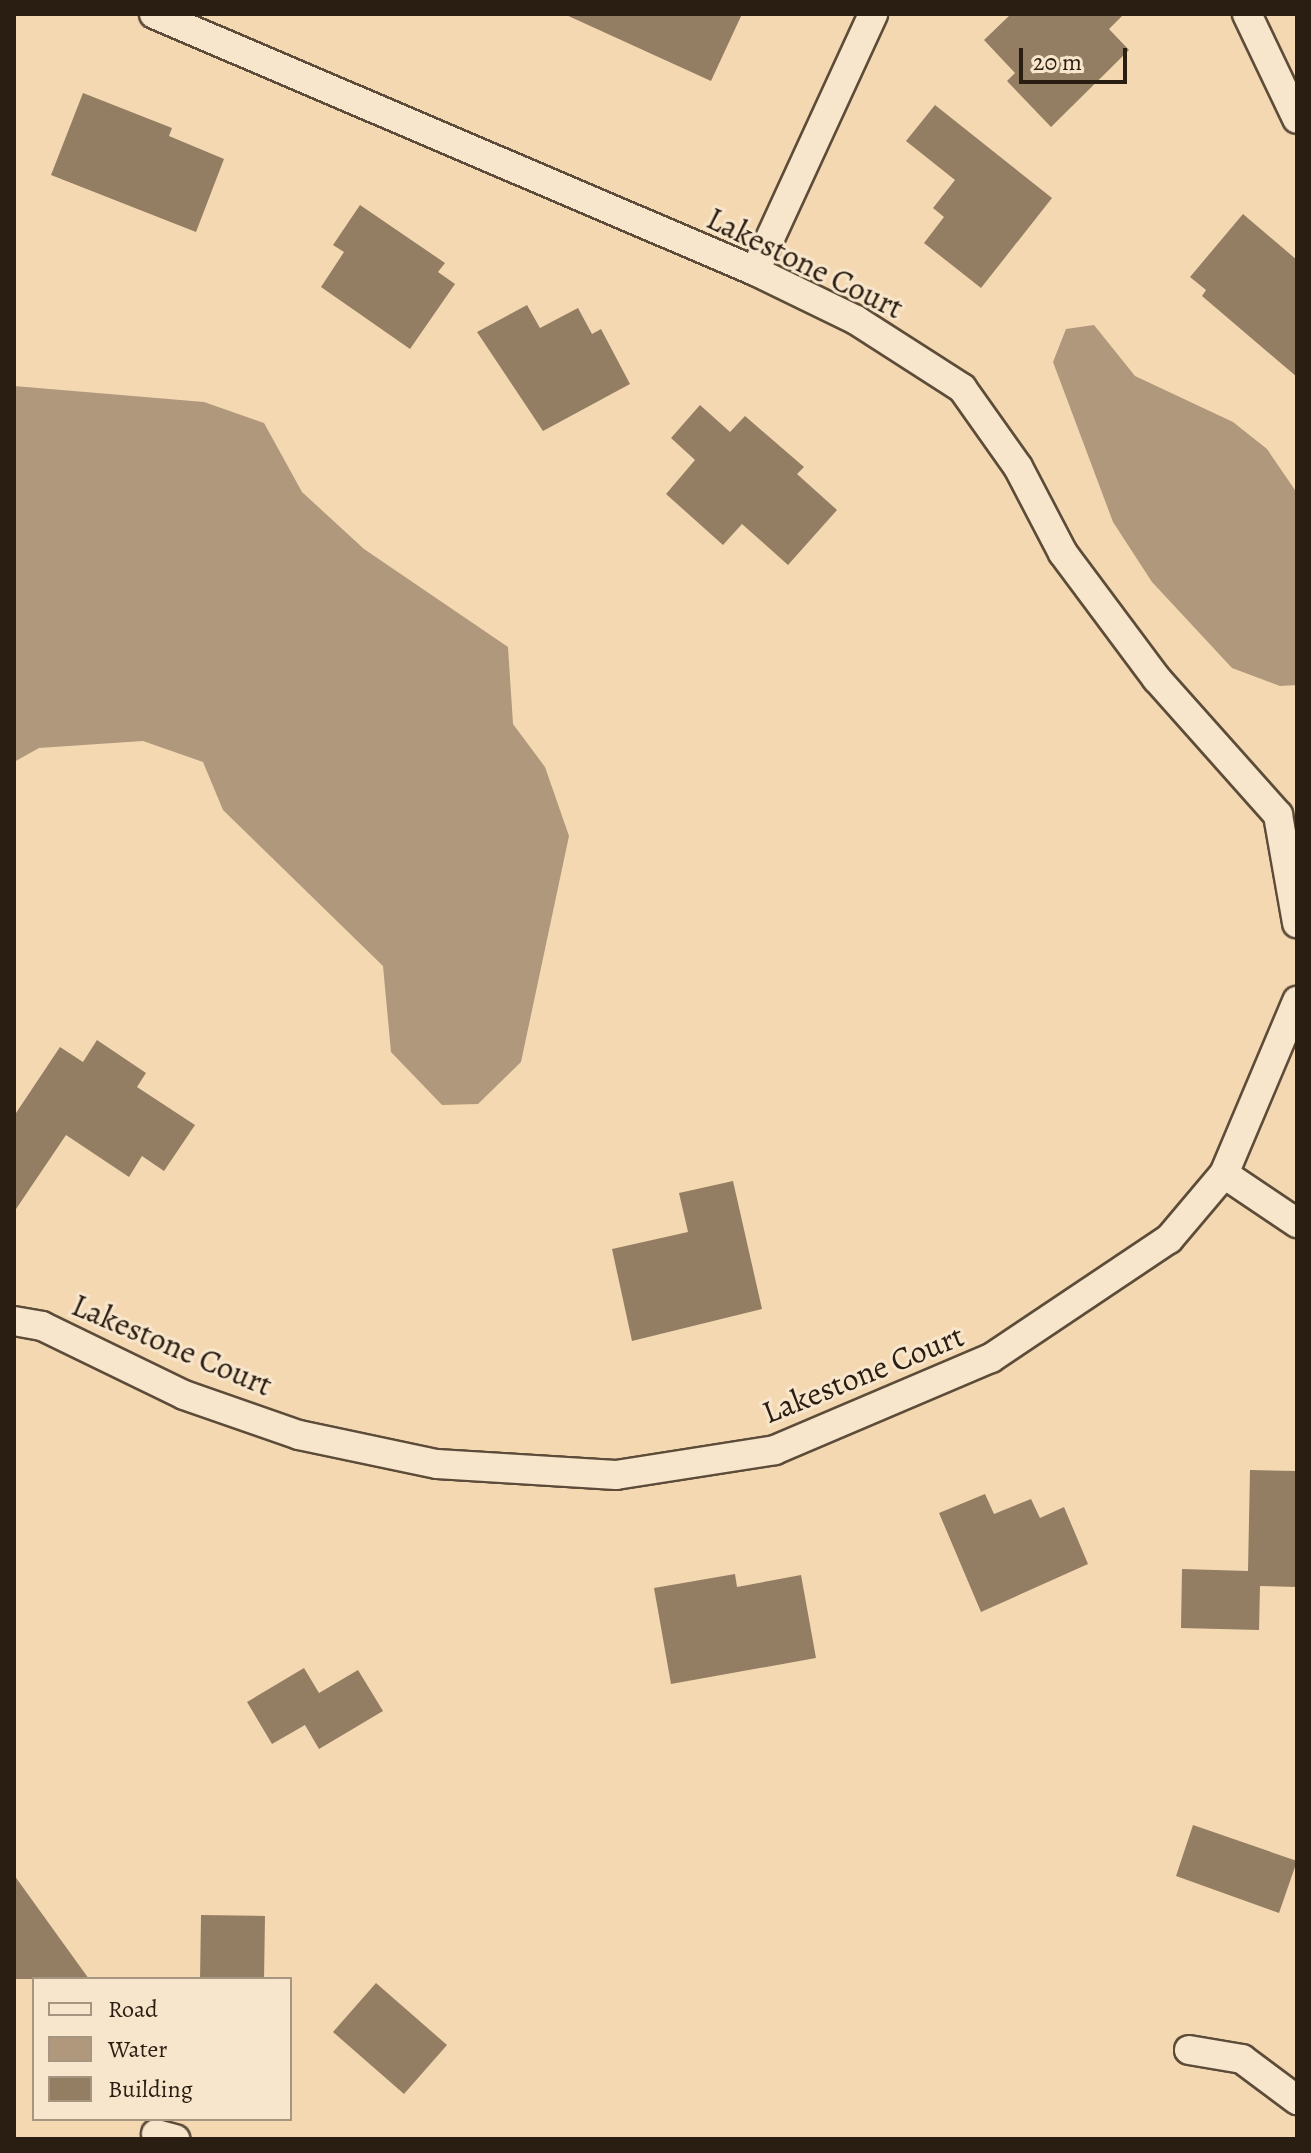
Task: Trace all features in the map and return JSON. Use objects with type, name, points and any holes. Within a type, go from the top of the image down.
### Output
[{"type":"street","name":"Lakestone Court","points":[[154,14],[755,271],[856,320],[962,388],[1018,467],[1063,553],[1157,679],[1278,815],[1297,923]]},
{"type":"street","points":[[755,271],[873,14]]},
{"type":"street","points":[[1247,14],[1297,119]]},
{"type":"street","name":"Lakestone Court","points":[[14,1321],[42,1326],[184,1395],[299,1435],[437,1464],[616,1475],[775,1450],[991,1358],[1169,1239],[1224,1174],[1297,1001]]},
{"type":"street","points":[[1224,1174],[1297,1223]]},
{"type":"street","points":[[1189,2050],[1242,2059],[1297,2100]]},
{"type":"water","points":[[1094,325],[1135,376],[1233,422],[1267,449],[1297,493],[1297,685],[1280,686],[1232,668],[1152,582],[1113,522],[1053,362],[1066,329]]},
{"type":"water","points":[[14,386],[204,402],[264,423],[302,492],[364,549],[508,647],[513,724],[545,767],[569,836],[521,1062],[478,1104],[442,1105],[391,1052],[383,966],[223,810],[203,762],[143,741],[39,748],[14,762]]},
{"type":"building","points":[[564,14],[742,14],[711,81]]},
{"type":"building","points":[[1011,14],[1124,14],[1109,29],[1129,50],[1051,127],[1007,81],[1015,73],[984,40]]},
{"type":"building","points":[[83,93],[172,128],[169,136],[224,159],[196,232],[51,175]]},
{"type":"building","points":[[935,105],[1052,198],[981,288],[924,243],[944,217],[933,208],[955,180],[906,141]]},
{"type":"building","points":[[360,205],[445,263],[438,272],[455,284],[410,349],[321,287],[344,252],[333,245]]},
{"type":"building","points":[[1243,214],[1297,260],[1297,377],[1202,296],[1206,290],[1190,277]]},
{"type":"building","points":[[527,305],[540,328],[578,308],[592,334],[601,329],[630,384],[543,431],[477,332]]},
{"type":"building","points":[[700,405],[730,432],[745,416],[804,467],[797,474],[837,510],[788,565],[742,524],[723,545],[666,494],[695,460],[671,438]]},
{"type":"building","points":[[97,1040],[146,1073],[137,1087],[195,1125],[164,1171],[142,1156],[129,1177],[66,1135],[14,1212],[14,1116],[60,1047],[83,1062]]},
{"type":"building","points":[[733,1181],[762,1309],[632,1341],[612,1249],[688,1232],[679,1193]]},
{"type":"building","points":[[1250,1470],[1297,1471],[1297,1587],[1260,1586],[1259,1630],[1181,1628],[1182,1569],[1248,1571]]},
{"type":"building","points":[[985,1494],[994,1514],[1031,1499],[1040,1518],[1064,1507],[1088,1564],[981,1612],[939,1513]]},
{"type":"building","points":[[735,1574],[737,1587],[801,1575],[816,1658],[671,1684],[654,1588]]},
{"type":"building","points":[[304,1668],[319,1693],[358,1670],[383,1711],[319,1749],[305,1725],[272,1744],[247,1702]]},
{"type":"building","points":[[1193,1825],[1297,1861],[1279,1913],[1176,1876]]},
{"type":"building","points":[[14,1875],[88,1977],[14,1979]]},
{"type":"building","points":[[201,1915],[265,1916],[264,1977],[200,1977]]},
{"type":"building","points":[[376,1983],[447,2045],[404,2094],[333,2032]]}]
